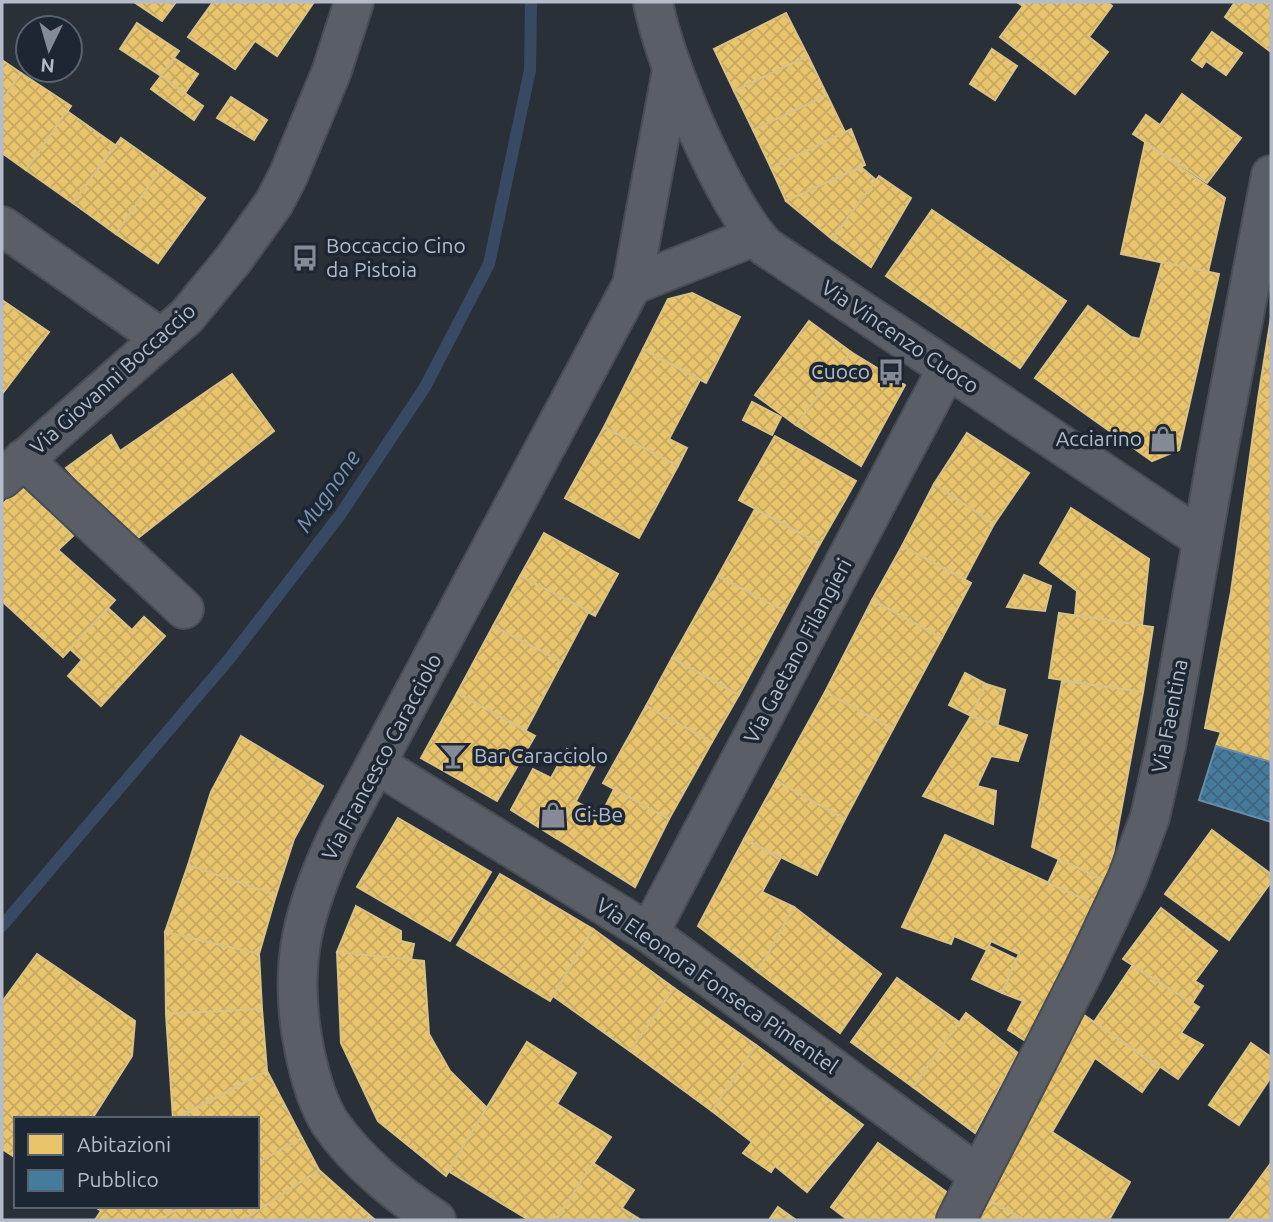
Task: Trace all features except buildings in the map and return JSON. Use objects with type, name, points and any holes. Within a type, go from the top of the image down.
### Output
[{"type":"street","name":"Via Giovanni Boccaccio","points":[[184,609],[12,469],[187,316],[274,203],[322,96],[354,2]]},
{"type":"street","name":"Via Francesco Caracciolo","points":[[436,1220],[373,1171],[329,1121],[307,1063],[301,1030],[296,968],[304,922],[331,849],[632,285],[671,70],[653,2]]},
{"type":"street","name":"Via Vincenzo Cuoco","points":[[671,70],[724,181],[755,236],[766,247],[1202,539]]},
{"type":"street","name":"Via Faentina","points":[[956,1220],[977,1174],[1084,970],[1127,879],[1144,832],[1166,746],[1271,175]]},
{"type":"street","points":[[2,226],[161,338]]},
{"type":"street","points":[[632,285],[755,236]]},
{"type":"street","name":"Via Gaetano Filangieri","points":[[649,933],[947,369]]},
{"type":"street","name":"Via Eleonora Fonseca Pimentel","points":[[378,765],[649,933],[977,1174]]},
{"type":"waterway","name":"Mugnone","points":[[2,926],[230,658],[340,515],[425,387],[489,264],[530,70],[531,2]]},
{"type":"place","name":"Boccaccio Cino da Pistoia","points":[[305,258]]},
{"type":"place","name":"Cuoco","points":[[891,372]]},
{"type":"place","name":"Acciarino","points":[[1163,439]]},
{"type":"place","name":"Bar Caracciolo","points":[[453,756]]},
{"type":"place","name":"Ci-Be","points":[[553,815]]}]
